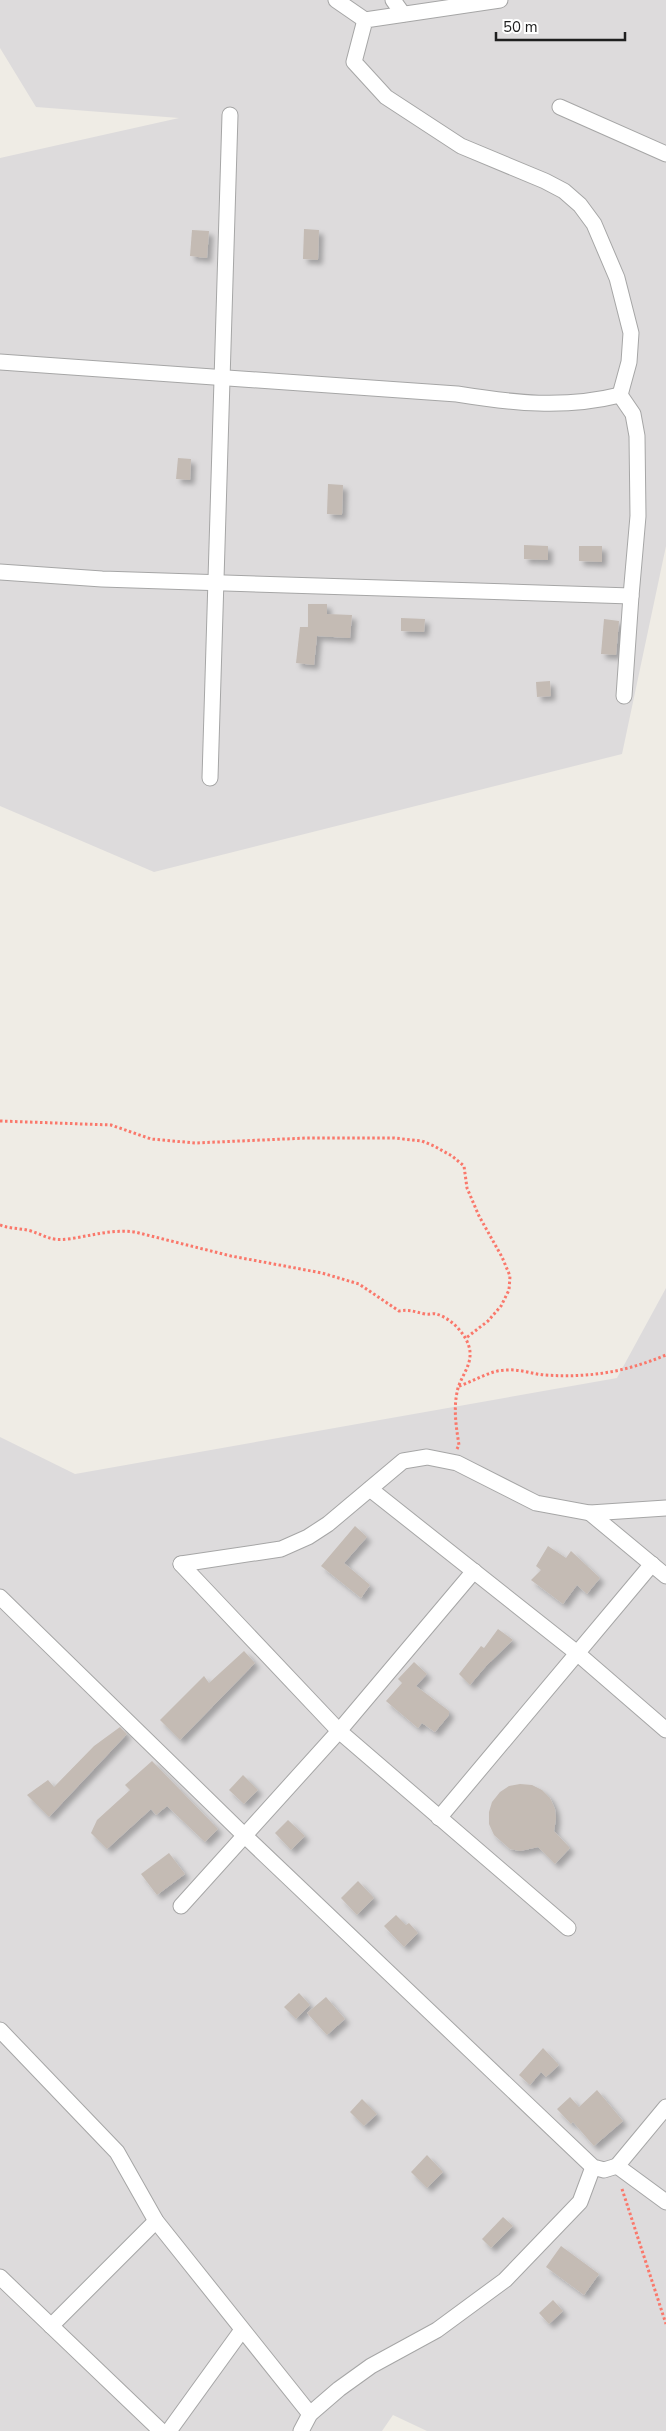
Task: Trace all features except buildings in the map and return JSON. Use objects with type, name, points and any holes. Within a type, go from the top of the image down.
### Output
[{"type":"street","points":[[336,0],[365,20],[500,0]]},
{"type":"street","points":[[393,0],[403,14]]},
{"type":"street","points":[[365,20],[354,62],[386,97],[461,146],[564,191],[580,205],[594,224],[617,278],[632,333],[629,362],[620,395]]},
{"type":"street","points":[[560,107],[666,154]]},
{"type":"street","points":[[210,778],[230,114]]},
{"type":"street","points":[[0,362],[457,394],[511,403],[591,403],[620,395]]},
{"type":"street","points":[[620,395],[634,414],[637,436],[638,516],[624,696]]},
{"type":"street","points":[[0,572],[102,579],[631,596]]},
{"type":"street","points":[[568,1928],[339,1731],[181,1564],[281,1549],[308,1537],[328,1524],[403,1461],[427,1458],[457,1463],[536,1503],[590,1513],[666,1508]]},
{"type":"street","points":[[370,1489],[577,1653],[666,1730]]},
{"type":"street","points":[[590,1513],[666,1576]]},
{"type":"street","points":[[439,1818],[652,1564]]},
{"type":"street","points":[[181,1906],[339,1731],[474,1571]]},
{"type":"street","points":[[0,1596],[245,1836],[593,2167],[604,2170],[615,2166],[666,2106]]},
{"type":"street","points":[[0,2030],[117,2152],[156,2221],[310,2414]]},
{"type":"street","points":[[615,2166],[666,2202]]},
{"type":"street","points":[[301,2431],[310,2414],[339,2389],[371,2366],[437,2330],[505,2280],[580,2202],[593,2167]]},
{"type":"street","points":[[51,2326],[156,2221]]},
{"type":"street","points":[[0,2277],[161,2431]]},
{"type":"street","points":[[169,2431],[242,2330]]},
{"type":"path","points":[[0,1121],[111,1125],[151,1139],[195,1144],[307,1138],[394,1138],[422,1141],[434,1146],[452,1156],[464,1166],[467,1188],[479,1216],[502,1257],[510,1276],[509,1290],[501,1306],[488,1321],[466,1338]]},
{"type":"path","points":[[0,1225],[10,1229],[31,1231],[47,1239],[68,1239],[118,1230],[134,1232],[231,1256],[322,1273],[359,1284],[399,1311],[411,1309],[426,1315],[436,1314],[452,1322],[469,1341],[470,1364],[459,1386],[455,1417],[459,1446],[448,1461]]},
{"type":"path","points":[[459,1386],[490,1373],[506,1370],[543,1375],[600,1375],[633,1368],[666,1355]]},
{"type":"path","points":[[615,2166],[666,2324]]},
{"type":"shaded area","points":[[0,0],[666,0],[666,546],[622,754],[154,872],[0,806],[0,158],[179,118],[36,107],[0,48]]},
{"type":"shaded area","points":[[666,1288],[666,2431],[427,2431],[393,2415],[382,2431],[0,2431],[0,1437],[75,1474],[617,1378]]}]
